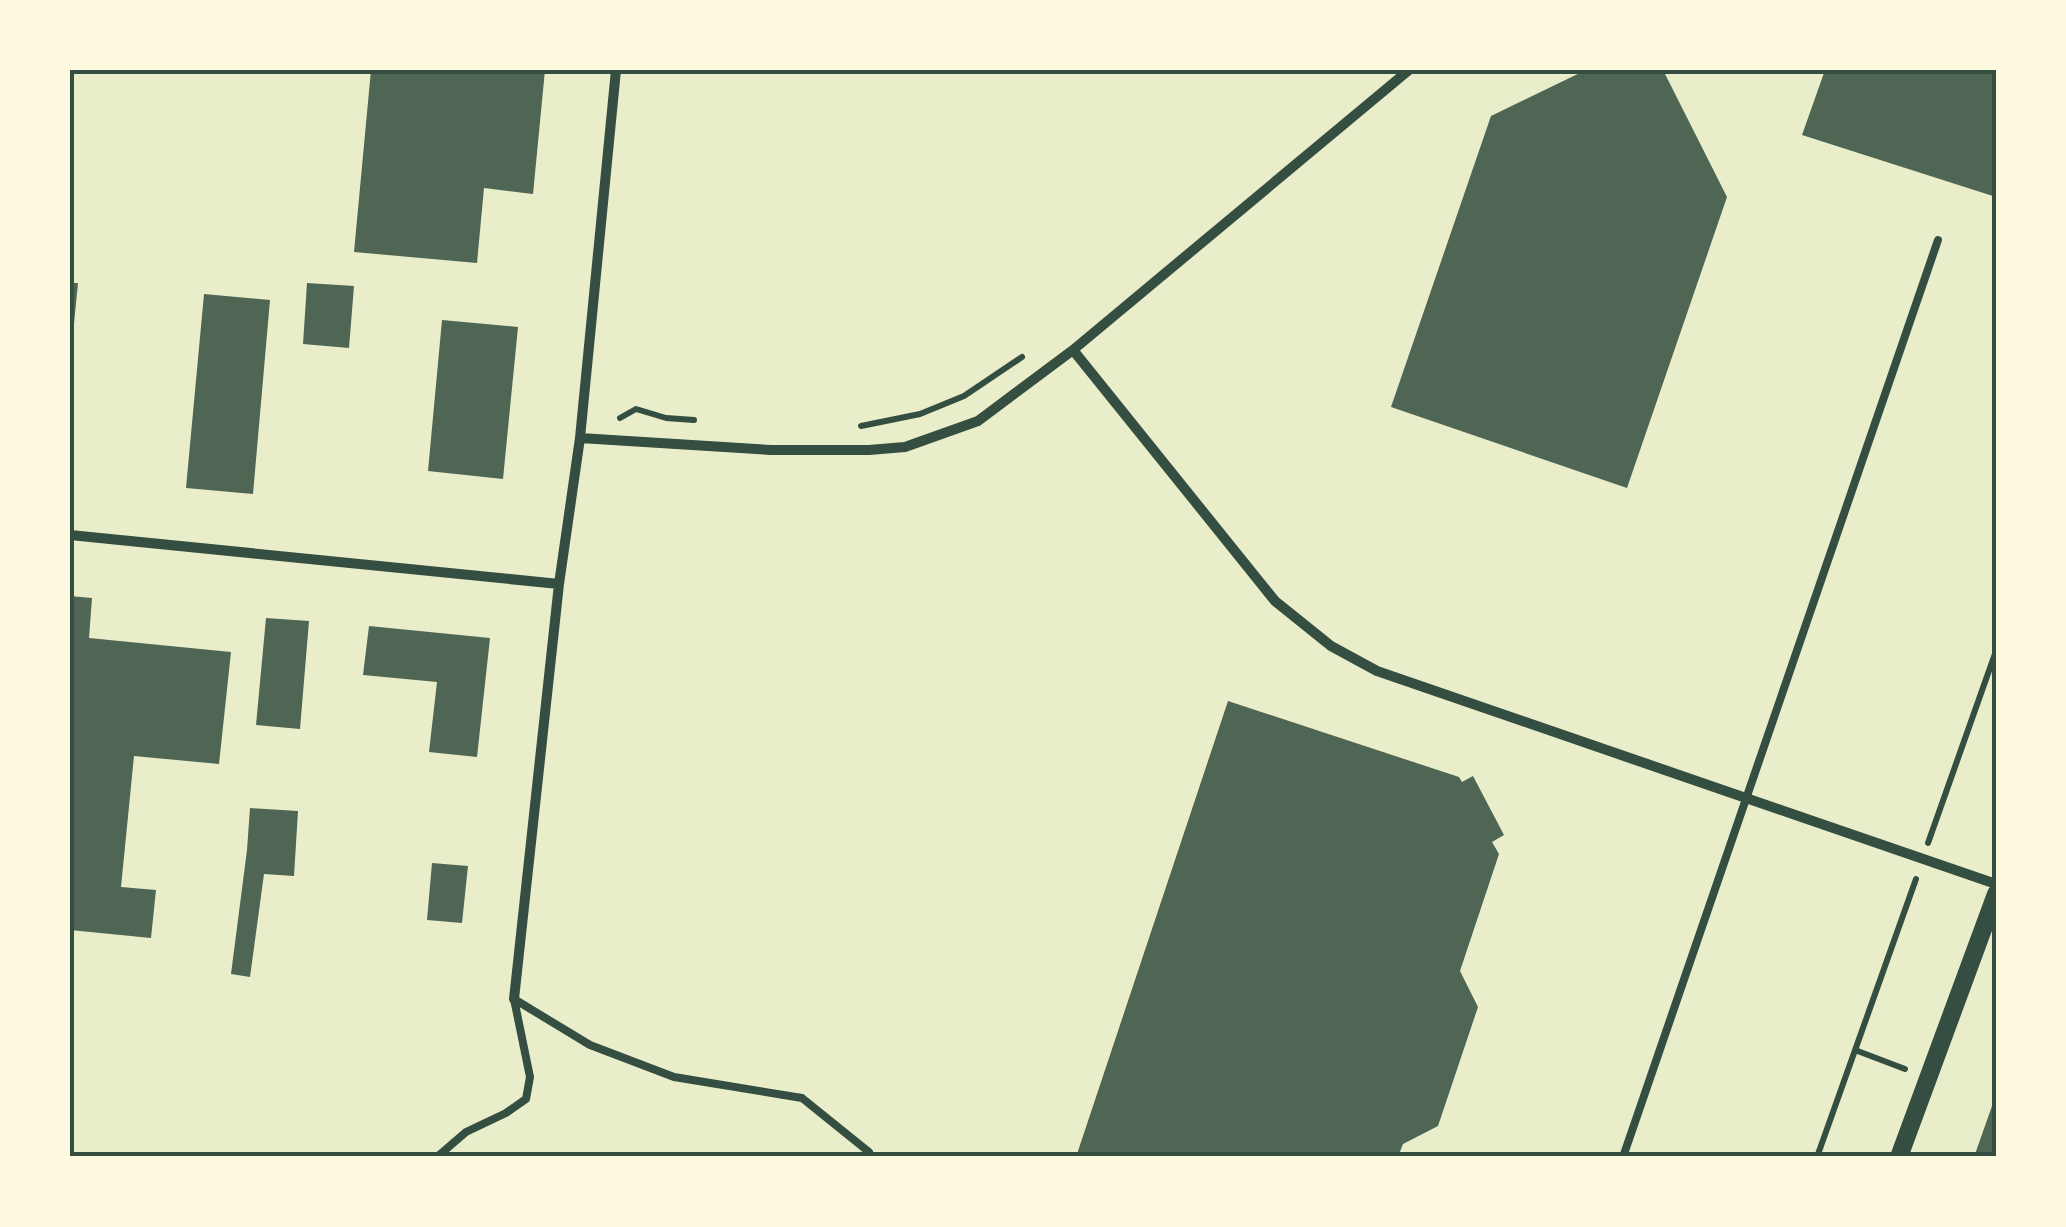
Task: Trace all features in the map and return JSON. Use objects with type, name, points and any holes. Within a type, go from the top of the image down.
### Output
[{"type":"street","points":[[514,999],[580,438],[616,70]]},
{"type":"street","points":[[580,438],[771,450],[869,450],[905,447],[978,421],[1073,350],[1410,70]]},
{"type":"street","points":[[1073,350],[1274,601],[1330,646],[1377,671],[1996,884]]},
{"type":"street","points":[[70,535],[560,584]]},
{"type":"street","points":[[1899,1157],[1996,894]]},
{"type":"lane","points":[[1622,1157],[1938,240]]},
{"type":"lane","points":[[437,1157],[466,1132],[526,1100],[530,1077],[514,999]]},
{"type":"lane","points":[[514,999],[590,1045],[674,1076],[802,1098],[871,1157]]},
{"type":"path","points":[[861,426],[920,414],[964,396],[1027,354]]},
{"type":"path","points":[[580,438],[636,409],[666,418],[705,421]]},
{"type":"path","points":[[1816,1157],[1996,651]]},
{"type":"building","points":[[371,70],[545,70],[533,194],[484,188],[477,263],[354,252]]},
{"type":"building","points":[[1586,70],[1663,70],[1727,197],[1627,488],[1391,407],[1491,116]]},
{"type":"building","points":[[1825,70],[1996,70],[1996,197],[1802,135]]},
{"type":"building","points":[[70,283],[78,283],[73,334],[70,333]]},
{"type":"building","points":[[307,283],[354,286],[349,348],[303,344]]},
{"type":"building","points":[[204,294],[270,300],[253,494],[186,488]]},
{"type":"building","points":[[442,320],[518,327],[503,479],[428,471]]},
{"type":"building","points":[[70,596],[92,598],[89,638],[231,652],[219,764],[134,756],[121,887],[156,890],[151,938],[70,930]]},
{"type":"building","points":[[266,618],[309,621],[300,729],[256,725]]},
{"type":"building","points":[[369,626],[490,638],[477,757],[429,752],[437,682],[363,675]]},
{"type":"building","points":[[1228,701],[1459,777],[1462,782],[1473,776],[1504,835],[1492,842],[1499,854],[1460,971],[1478,1007],[1438,1126],[1403,1144],[1398,1157],[1076,1157]]},
{"type":"building","points":[[250,808],[298,811],[294,876],[264,874],[250,977],[231,974]]},
{"type":"building","points":[[432,863],[468,866],[462,923],[427,920]]},
{"type":"building","points":[[1996,1105],[1996,1157],[1974,1157],[1992,1106]]}]
